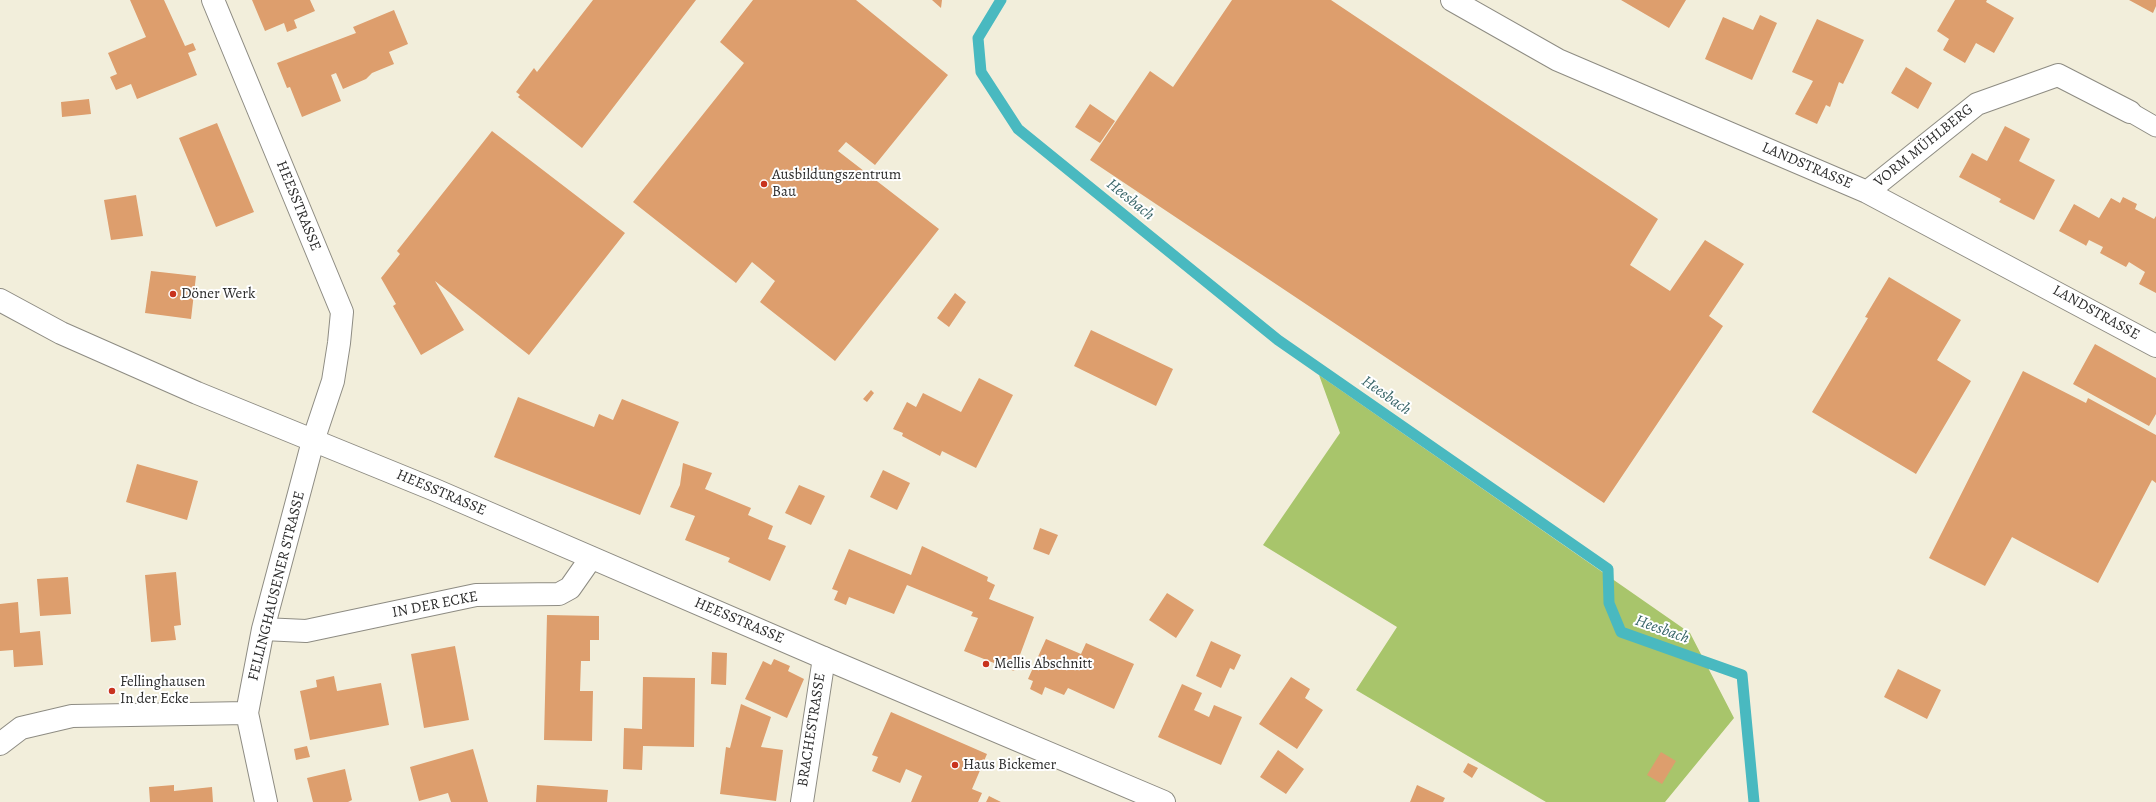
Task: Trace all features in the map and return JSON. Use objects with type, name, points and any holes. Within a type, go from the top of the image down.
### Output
[{"type":"street","name":"HEESSTRASSE","points":[[213,0],[342,312],[333,381],[313,441]]},
{"type":"street","name":"LANDSTRASSE","points":[[1452,0],[1558,60],[1868,192],[2156,346]]},
{"type":"street","name":"VORM MÜHLBERG","points":[[1868,192],[1977,104],[2058,75],[2130,112]]},
{"type":"street","name":"HEESSTRASSE","points":[[0,300],[83,342],[197,393],[435,490],[824,658],[1164,802]]},
{"type":"street","name":"FELLINGHAUSENER STRASSE","points":[[266,802],[247,713],[263,629],[313,441]]},
{"type":"street","name":"IN DER ECKE","points":[[263,629],[306,631],[476,595],[559,594],[570,588],[591,558]]},
{"type":"street","name":"BRACHESTRASSE","points":[[802,802],[824,658]]},
{"type":"street","points":[[0,744],[21,728],[72,716],[247,713]]},
{"type":"lane","name":"VORM MÜHLBERG","points":[[2130,112],[2156,127]]},
{"type":"green space","points":[[1319,375],[1690,633],[1734,718],[1665,802],[1546,802],[1356,690],[1397,627],[1263,545],[1340,433]]},
{"type":"building","points":[[130,0],[164,0],[185,46],[193,43],[196,50],[188,53],[197,75],[137,99],[131,84],[116,90],[110,77],[117,74],[108,53],[146,37]]},
{"type":"building","points":[[252,0],[310,0],[315,11],[294,20],[297,28],[287,32],[284,23],[265,31]]},
{"type":"building","points":[[593,0],[696,0],[582,148],[518,97],[520,95],[516,92],[534,68],[537,72]]},
{"type":"building","name":"Ausbildungszentrum Bau","points":[[753,0],[856,0],[948,75],[875,165],[846,142],[838,151],[939,229],[835,361],[760,302],[775,281],[752,262],[736,283],[633,202],[744,63],[720,42]]},
{"type":"building","points":[[932,0],[942,0],[941,8]]},
{"type":"building","points":[[1232,0],[1331,0],[1658,219],[1630,265],[1670,291],[1705,240],[1744,264],[1709,316],[1723,326],[1604,503],[1090,160],[1150,71],[1173,87]]},
{"type":"building","points":[[1621,0],[1686,0],[1669,28]]},
{"type":"building","points":[[1955,0],[1987,0],[1986,2],[2014,18],[1994,53],[1976,43],[1965,63],[1943,50],[1949,39],[1937,31]]},
{"type":"building","points":[[2129,0],[2156,0],[2156,6],[2153,13]]},
{"type":"building","points":[[394,10],[408,44],[389,52],[394,64],[372,73],[366,79],[343,89],[336,73],[331,75],[341,101],[302,117],[290,87],[287,88],[277,63],[356,33],[353,27]]},
{"type":"building","points":[[1760,15],[1777,23],[1752,80],[1705,59],[1723,17],[1753,30]]},
{"type":"building","points":[[1817,19],[1864,40],[1843,84],[1839,82],[1830,107],[1826,105],[1817,124],[1795,114],[1813,81],[1792,72]]},
{"type":"building","points":[[1906,67],[1932,83],[1918,109],[1891,93]]},
{"type":"building","points":[[89,99],[91,114],[62,117],[61,102]]},
{"type":"building","points":[[1090,104],[1115,121],[1100,143],[1075,127]]},
{"type":"building","points":[[217,123],[254,212],[216,227],[179,138]]},
{"type":"building","points":[[2005,126],[2030,139],[2019,161],[2055,180],[2034,220],[1999,202],[2001,199],[1959,177],[1972,153],[1987,161]]},
{"type":"building","points":[[492,131],[625,233],[529,355],[435,281],[464,330],[421,355],[393,306],[396,304],[381,278],[400,254],[397,251]]},
{"type":"building","points":[[136,195],[143,236],[111,240],[104,200]]},
{"type":"building","points":[[2123,197],[2137,204],[2135,209],[2154,219],[2156,216],[2156,293],[2139,284],[2145,272],[2129,262],[2126,267],[2100,253],[2103,247],[2089,240],[2086,246],[2059,231],[2074,204],[2099,218],[2111,198],[2120,203]]},
{"type":"building","points":[[151,271],[196,276],[191,319],[145,313]]},
{"type":"building","points":[[1889,277],[1961,320],[1937,360],[1971,381],[1916,474],[1812,412],[1868,318],[1865,317]]},
{"type":"building","points":[[955,293],[966,302],[949,327],[937,318]]},
{"type":"building","points":[[1091,330],[1173,369],[1156,406],[1074,366]]},
{"type":"building","points":[[2095,344],[2156,378],[2156,414],[2149,426],[2073,384]]},
{"type":"building","points":[[2023,371],[2086,403],[2088,398],[2156,435],[2156,483],[2152,480],[2098,583],[2012,537],[1985,586],[1929,558]]},
{"type":"building","points":[[979,378],[1013,395],[976,468],[942,451],[940,456],[902,436],[903,433],[893,429],[907,402],[916,407],[923,393],[961,412]]},
{"type":"building","points":[[871,390],[874,393],[867,402],[863,399]]},
{"type":"building","points":[[518,397],[594,427],[599,414],[613,420],[622,399],[679,422],[640,515],[494,457]]},
{"type":"building","points":[[683,463],[712,473],[705,489],[751,508],[748,515],[773,526],[768,539],[786,546],[770,581],[728,562],[730,558],[685,540],[695,516],[670,507],[680,485]]},
{"type":"building","points":[[137,464],[198,481],[187,520],[126,502]]},
{"type":"building","points":[[883,470],[910,483],[897,510],[870,497]]},
{"type":"building","points":[[799,485],[825,496],[811,525],[785,513]]},
{"type":"building","points":[[1040,528],[1058,535],[1049,555],[1033,549]]},
{"type":"building","points":[[922,546],[988,577],[987,581],[995,585],[989,599],[1034,617],[1014,671],[964,651],[978,618],[971,616],[973,612],[907,585],[894,614],[849,597],[846,605],[834,600],[838,591],[832,589],[849,549],[911,575]]},
{"type":"building","points":[[176,572],[181,625],[174,626],[176,640],[151,642],[145,575]]},
{"type":"building","points":[[68,577],[71,614],[40,616],[37,579]]},
{"type":"building","points":[[1167,593],[1194,610],[1176,638],[1149,620]]},
{"type":"building","points":[[18,602],[20,633],[40,631],[43,665],[14,667],[13,650],[0,651],[0,604]]},
{"type":"building","points":[[547,615],[599,616],[599,640],[590,640],[590,661],[581,661],[580,691],[593,691],[592,741],[544,740]]},
{"type":"building","points":[[1046,639],[1081,654],[1086,643],[1134,664],[1114,709],[1068,688],[1064,695],[1045,687],[1042,695],[1030,689],[1033,681],[1028,679]]},
{"type":"building","points":[[1211,641],[1241,655],[1234,670],[1230,668],[1221,688],[1196,676]]},
{"type":"building","points":[[455,646],[469,720],[424,728],[411,654]]},
{"type":"building","points":[[712,652],[727,653],[726,685],[711,684]]},
{"type":"building","points":[[774,659],[790,666],[788,671],[804,679],[787,718],[745,699],[763,661],[771,665]]},
{"type":"building","points":[[1898,669],[1941,690],[1927,719],[1884,697]]},
{"type":"building","points":[[334,676],[337,691],[381,683],[389,725],[310,740],[300,691],[317,687],[316,680]]},
{"type":"building","points":[[643,677],[695,678],[694,747],[643,746],[642,770],[623,769],[624,728],[642,729]]},
{"type":"building","points":[[1291,677],[1310,689],[1305,698],[1323,710],[1297,749],[1259,724]]},
{"type":"building","points":[[1182,684],[1202,693],[1194,710],[1209,717],[1214,705],[1242,717],[1221,765],[1158,737]]},
{"type":"building","points":[[741,704],[771,717],[761,747],[783,750],[776,801],[720,794],[726,747],[730,748]]},
{"type":"building","points":[[891,712],[987,754],[972,789],[982,793],[978,802],[911,802],[922,776],[906,769],[900,783],[872,771],[878,757],[872,755]]},
{"type":"building","points":[[307,746],[310,757],[296,760],[294,749]]},
{"type":"building","points":[[473,749],[488,802],[451,802],[448,793],[419,801],[410,767]]},
{"type":"building","points":[[1278,750],[1304,769],[1286,794],[1260,777]]},
{"type":"building","points":[[1661,752],[1676,761],[1662,784],[1647,775]]},
{"type":"building","points":[[1468,763],[1478,768],[1472,778],[1463,772]]},
{"type":"building","points":[[345,769],[352,800],[348,802],[313,802],[307,778]]},
{"type":"building","points":[[174,785],[174,791],[212,787],[213,802],[150,802],[149,787]]},
{"type":"building","points":[[537,785],[608,790],[607,802],[536,802]]},
{"type":"building","points":[[1417,785],[1445,798],[1443,802],[1410,802]]},
{"type":"building","points":[[989,796],[1001,802],[986,802]]},
{"type":"waterway","name":"Heesbach","points":[[1001,0],[978,38],[981,72],[1018,129],[1278,340],[1608,569],[1609,603],[1621,632],[1742,675],[1754,802]]},
{"type":"place","name":"Ausbildungszentrum Bau","points":[[764,184]]},
{"type":"place","name":"Döner Werk","points":[[173,294]]},
{"type":"place","name":"Mellis Abschnitt","points":[[986,664]]},
{"type":"place","name":"Fellinghausen In der Ecke","points":[[112,691]]},
{"type":"place","name":"Haus Bickemer","points":[[955,765]]}]
